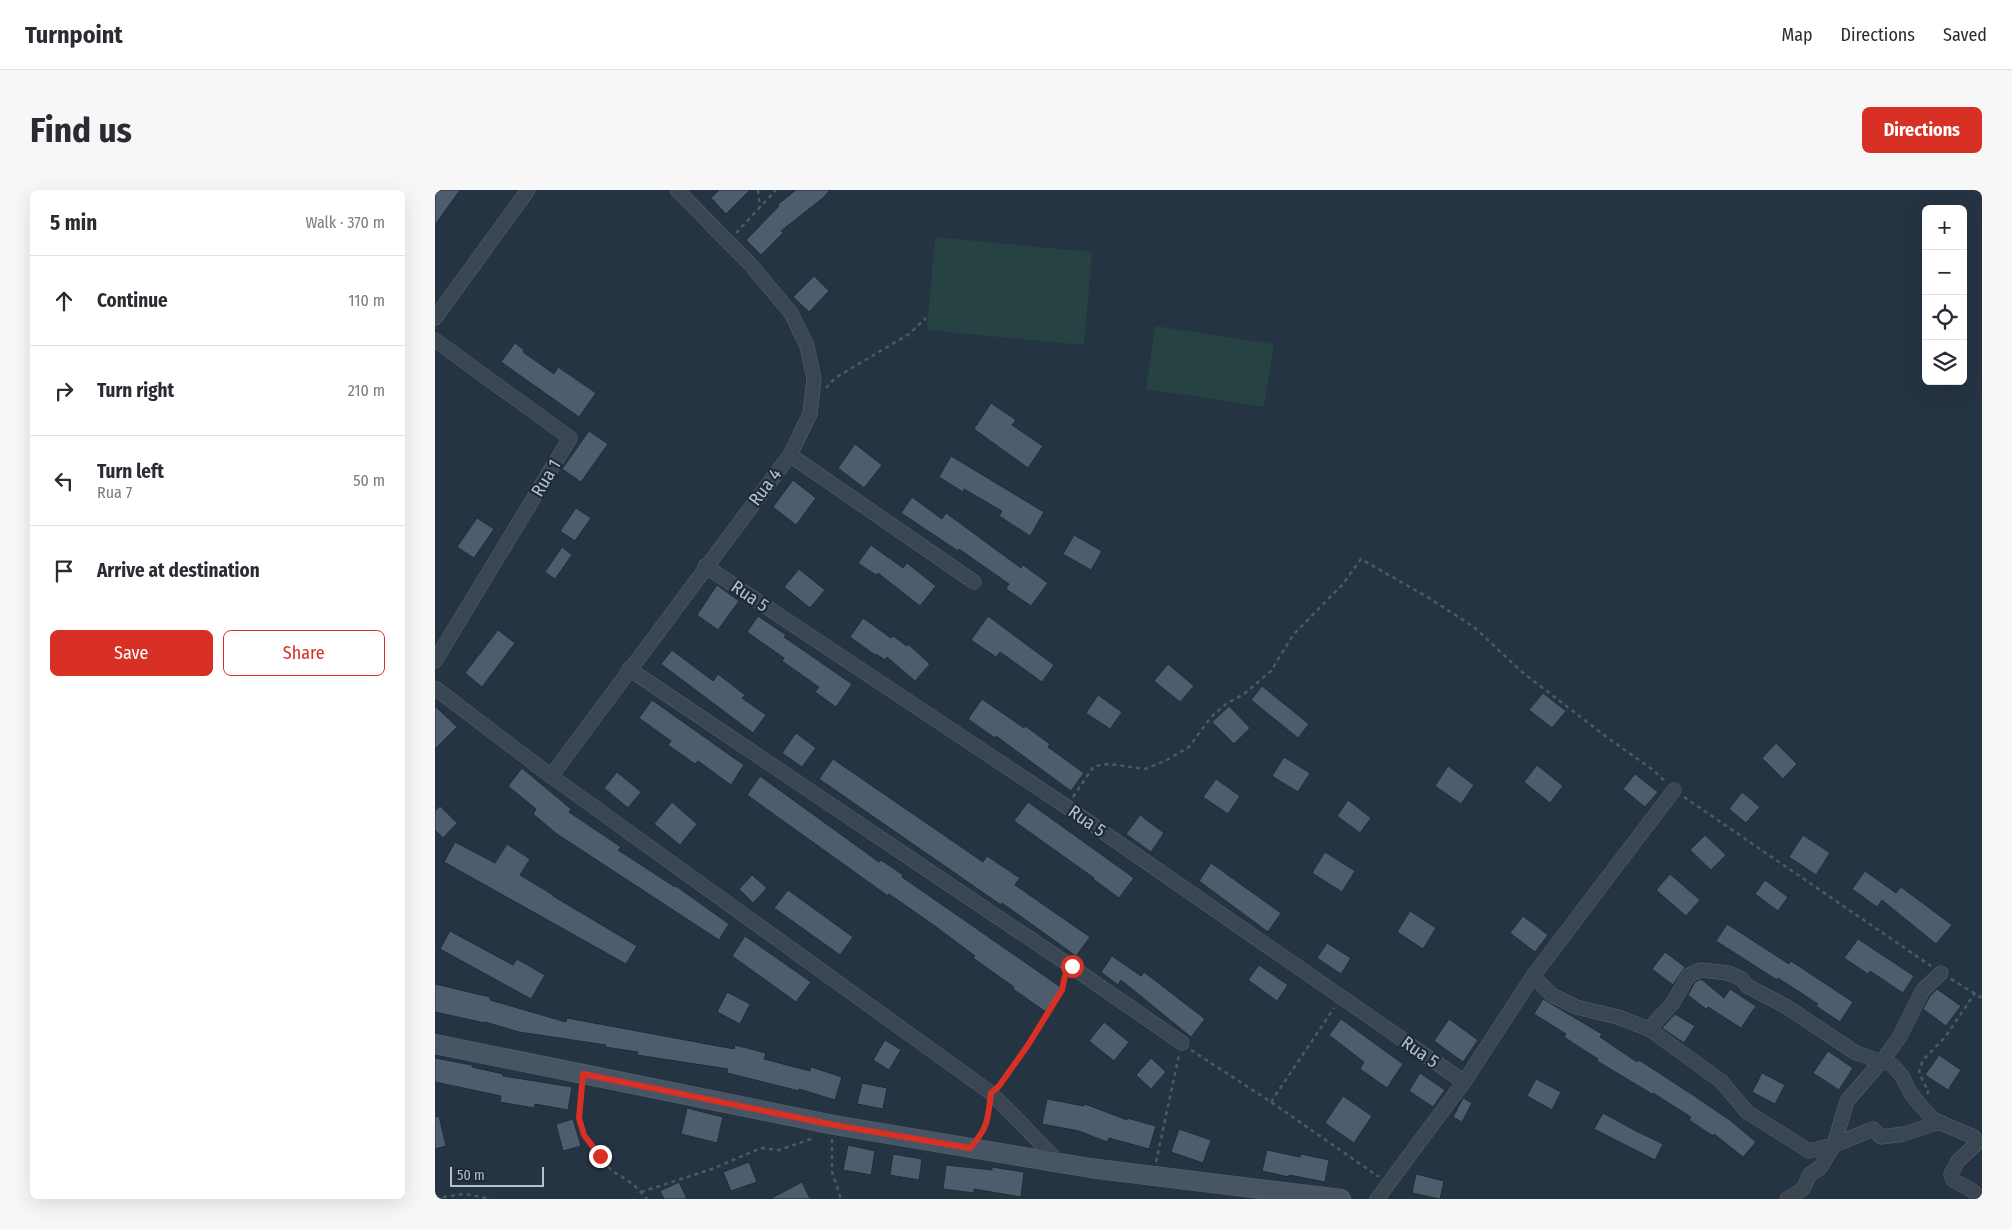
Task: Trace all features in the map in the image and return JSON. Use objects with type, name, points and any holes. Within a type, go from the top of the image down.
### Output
[{"type":"street","points":[[435,318],[528,190]]},
{"type":"street","name":"Rua 4","points":[[551,776],[705,566],[790,455],[810,414],[814,379],[807,346],[791,313],[750,264],[677,190]]},
{"type":"street","name":"Rua 1","points":[[435,340],[571,438],[435,661]]},
{"type":"street","points":[[790,455],[974,582]]},
{"type":"street","name":"Rua 5","points":[[705,566],[1067,807],[1464,1082]]},
{"type":"street","points":[[629,669],[1072,966],[1182,1044]]},
{"type":"street","points":[[435,688],[551,776],[991,1093],[1059,1163]]},
{"type":"street","points":[[1377,1199],[1464,1082],[1533,976],[1674,790]]},
{"type":"street","points":[[1649,1029],[1672,1004],[1689,975],[1701,970],[1728,974],[1742,979],[1747,986],[1787,1007],[1856,1053],[1892,1066],[1902,1076],[1910,1092],[1920,1105],[1934,1120],[1974,1137],[1976,1144],[1958,1160],[1951,1174],[1953,1180],[1973,1192],[1979,1199]]},
{"type":"street","points":[[1787,1199],[1803,1189],[1810,1174],[1820,1168],[1834,1144],[1847,1101],[1881,1062],[1900,1036],[1923,990],[1941,973]]},
{"type":"street","points":[[1533,976],[1552,995],[1576,1007],[1618,1017],[1649,1029],[1721,1082],[1747,1112],[1809,1151],[1834,1144],[1873,1129],[1881,1137],[1904,1134],[1939,1122]]},
{"type":"street","points":[[435,1044],[834,1125],[1059,1163],[1341,1199]]},
{"type":"path","points":[[758,190],[760,207]]},
{"type":"path","points":[[728,242],[776,190]]},
{"type":"path","points":[[822,392],[835,378],[909,334],[926,318]]},
{"type":"path","points":[[1067,807],[1094,766],[1109,764],[1145,770],[1189,747],[1211,717],[1226,704],[1244,694],[1271,671],[1293,635],[1343,585],[1361,559],[1429,598],[1474,627],[1522,672],[1653,770],[1674,790],[1941,973],[1982,998]]},
{"type":"path","points":[[970,1148],[980,1137],[988,1122],[991,1093],[999,1086],[1028,1045],[1062,990],[1065,976],[1072,966]]},
{"type":"path","points":[[1920,1105],[1929,1090],[1923,1084],[1919,1072],[1923,1060],[1946,1036],[1975,993]]},
{"type":"path","points":[[1271,1102],[1342,997]]},
{"type":"path","points":[[1153,1176],[1182,1044],[1271,1102],[1388,1184]]},
{"type":"path","points":[[583,1074],[579,1118],[584,1135],[611,1170],[633,1184],[647,1199]]},
{"type":"path","points":[[834,1125],[830,1152],[831,1172],[841,1199]]},
{"type":"path","points":[[641,1192],[711,1169],[761,1148],[779,1150],[815,1137]]},
{"type":"path","points":[[435,1198],[465,1194],[491,1199]]},
{"type":"green space","points":[[935,237],[1092,252],[1084,345],[927,330]]},
{"type":"green space","points":[[1155,326],[1274,344],[1264,407],[1146,389]]},
{"type":"building","points":[[435,190],[460,190],[435,225]]},
{"type":"building","points":[[719,190],[750,190],[726,214],[711,198]]},
{"type":"building","points":[[796,190],[830,190],[823,198],[781,231],[783,233],[761,255],[746,240],[779,206],[777,205]]},
{"type":"building","points":[[814,276],[829,291],[809,312],[793,297]]},
{"type":"building","points":[[515,343],[524,350],[523,352],[554,374],[558,367],[596,393],[579,417],[501,362]]},
{"type":"building","points":[[991,403],[1016,420],[1012,425],[1043,446],[1028,468],[974,429]]},
{"type":"building","points":[[589,431],[608,444],[581,482],[562,469]]},
{"type":"building","points":[[855,444],[882,465],[864,488],[838,468]]},
{"type":"building","points":[[951,456],[1044,512],[1030,536],[999,516],[1002,511],[964,489],[963,492],[939,477]]},
{"type":"building","points":[[793,480],[816,498],[796,525],[773,507]]},
{"type":"building","points":[[912,497],[942,519],[946,513],[1021,568],[1023,565],[1048,583],[1031,606],[1006,589],[1009,584],[959,549],[958,551],[901,513]]},
{"type":"building","points":[[576,508],[591,518],[575,541],[560,531]]},
{"type":"building","points":[[477,518],[494,529],[474,558],[457,547]]},
{"type":"building","points":[[1074,535],[1102,551],[1091,570],[1063,554]]},
{"type":"building","points":[[871,545],[903,568],[907,563],[936,586],[920,606],[878,573],[876,575],[858,563]]},
{"type":"building","points":[[562,547],[572,555],[555,579],[545,572]]},
{"type":"building","points":[[799,569],[825,590],[810,608],[784,587]]},
{"type":"building","points":[[717,585],[739,601],[718,630],[697,615]]},
{"type":"building","points":[[758,616],[786,635],[784,637],[852,684],[836,707],[815,692],[819,687],[782,661],[784,658],[747,632]]},
{"type":"building","points":[[988,616],[1054,665],[1042,682],[1000,652],[996,657],[971,640]]},
{"type":"building","points":[[863,618],[891,638],[893,636],[907,646],[908,644],[930,664],[915,681],[887,657],[885,660],[875,655],[850,637]]},
{"type":"building","points":[[498,630],[515,643],[482,687],[465,673]]},
{"type":"building","points":[[672,650],[713,681],[718,674],[745,695],[742,698],[766,715],[753,733],[661,664]]},
{"type":"building","points":[[1168,664],[1194,686],[1180,702],[1154,681]]},
{"type":"building","points":[[1262,686],[1309,724],[1298,738],[1251,700]]},
{"type":"building","points":[[1543,693],[1566,711],[1552,728],[1529,710]]},
{"type":"building","points":[[1098,695],[1122,712],[1110,729],[1086,713]]},
{"type":"building","points":[[982,699],[1050,744],[1048,747],[1084,773],[1071,791],[996,736],[995,738],[968,719]]},
{"type":"building","points":[[652,700],[744,765],[731,785],[698,761],[695,764],[668,745],[671,741],[639,718]]},
{"type":"building","points":[[435,706],[457,727],[435,749]]},
{"type":"building","points":[[1229,706],[1250,728],[1234,744],[1212,722]]},
{"type":"building","points":[[796,733],[816,748],[802,767],[782,753]]},
{"type":"building","points":[[1776,743],[1797,764],[1783,779],[1762,758]]},
{"type":"building","points":[[1284,757],[1310,773],[1298,792],[1272,776]]},
{"type":"building","points":[[833,759],[983,862],[987,856],[1020,878],[1015,885],[1090,937],[1076,956],[1002,903],[1001,905],[819,779]]},
{"type":"building","points":[[1537,765],[1563,786],[1550,803],[1524,782]]},
{"type":"building","points":[[1448,766],[1474,785],[1461,804],[1435,786]]},
{"type":"building","points":[[522,768],[571,809],[569,812],[621,847],[618,850],[676,886],[729,924],[719,940],[557,834],[533,814],[536,809],[508,786]]},
{"type":"building","points":[[617,772],[641,792],[628,808],[604,788]]},
{"type":"building","points":[[1635,774],[1658,792],[1645,807],[1623,789]]},
{"type":"building","points":[[760,776],[879,862],[881,860],[903,875],[902,877],[1062,988],[1046,1012],[1013,989],[1014,987],[973,958],[975,956],[935,926],[889,894],[888,896],[747,795]]},
{"type":"building","points":[[1216,779],[1240,796],[1228,814],[1203,797]]},
{"type":"building","points":[[1742,792],[1760,807],[1746,823],[1729,809]]},
{"type":"building","points":[[1348,800],[1371,818],[1360,833],[1337,816]]},
{"type":"building","points":[[672,802],[697,824],[680,845],[654,824]]},
{"type":"building","points":[[1028,802],[1134,878],[1119,898],[1014,821]]},
{"type":"building","points":[[440,806],[457,823],[443,838],[435,830],[435,811]]},
{"type":"building","points":[[1140,815],[1164,833],[1151,852],[1126,834]]},
{"type":"building","points":[[1705,835],[1726,855],[1711,870],[1690,850]]},
{"type":"building","points":[[1803,835],[1830,853],[1816,875],[1789,857]]},
{"type":"building","points":[[455,842],[495,863],[507,844],[530,859],[520,875],[637,946],[626,964],[444,862]]},
{"type":"building","points":[[1325,852],[1355,871],[1342,892],[1312,873]]},
{"type":"building","points":[[1211,863],[1281,913],[1268,932],[1199,881]]},
{"type":"building","points":[[1865,871],[1896,893],[1901,887],[1952,925],[1936,944],[1882,900],[1877,907],[1852,889]]},
{"type":"building","points":[[1670,874],[1700,900],[1686,916],[1656,890]]},
{"type":"building","points":[[752,875],[767,888],[753,903],[739,889]]},
{"type":"building","points":[[1765,880],[1788,897],[1778,911],[1755,894]]},
{"type":"building","points":[[788,890],[853,937],[840,955],[774,908]]},
{"type":"building","points":[[1410,911],[1436,928],[1423,949],[1397,932]]},
{"type":"building","points":[[1523,916],[1548,935],[1535,952],[1510,933]]},
{"type":"building","points":[[1727,924],[1789,964],[1791,961],[1853,1002],[1840,1022],[1816,1006],[1818,1004],[1716,941]]},
{"type":"building","points":[[450,931],[513,965],[517,959],[545,975],[531,999],[440,949]]},
{"type":"building","points":[[745,936],[811,982],[796,1002],[732,956]]},
{"type":"building","points":[[1858,939],[1914,976],[1903,993],[1870,971],[1868,974],[1844,958]]},
{"type":"building","points":[[1327,943],[1351,958],[1341,974],[1317,958]]},
{"type":"building","points":[[1665,952],[1685,967],[1673,985],[1652,969]]},
{"type":"building","points":[[1112,956],[1141,976],[1144,972],[1205,1019],[1191,1037],[1121,980],[1118,985],[1101,972]]},
{"type":"building","points":[[1259,965],[1288,985],[1277,1001],[1248,980]]},
{"type":"building","points":[[1701,979],[1724,998],[1730,989],[1756,1006],[1741,1028],[1708,1007],[1706,1009],[1688,995],[1695,982]]},
{"type":"building","points":[[435,984],[490,997],[490,1000],[566,1022],[567,1018],[734,1049],[735,1045],[766,1053],[764,1059],[810,1071],[811,1067],[842,1077],[835,1100],[799,1089],[799,1091],[727,1073],[728,1069],[637,1055],[638,1052],[605,1047],[606,1045],[519,1032],[485,1022],[435,1012]]},
{"type":"building","points":[[1937,989],[1961,1006],[1946,1026],[1923,1009],[1930,996]]},
{"type":"building","points":[[727,992],[750,1004],[740,1024],[717,1012]]},
{"type":"building","points":[[1543,999],[1602,1034],[1600,1037],[1637,1062],[1639,1060],[1696,1097],[1731,1121],[1756,1142],[1743,1157],[1714,1134],[1713,1136],[1689,1120],[1691,1117],[1597,1061],[1598,1059],[1564,1037],[1566,1034],[1534,1014]]},
{"type":"building","points":[[1675,1014],[1695,1026],[1684,1043],[1662,1028]]},
{"type":"building","points":[[1341,1019],[1403,1064],[1387,1088],[1360,1069],[1364,1062],[1329,1035]]},
{"type":"building","points":[[1449,1019],[1478,1040],[1463,1062],[1434,1041]]},
{"type":"building","points":[[1104,1022],[1129,1042],[1114,1061],[1089,1041]]},
{"type":"building","points":[[885,1040],[901,1050],[889,1070],[873,1060]]},
{"type":"building","points":[[1828,1051],[1853,1068],[1839,1090],[1813,1073]]},
{"type":"building","points":[[1939,1055],[1961,1070],[1948,1090],[1925,1075]]},
{"type":"building","points":[[435,1058],[472,1065],[472,1067],[503,1074],[503,1076],[572,1087],[568,1110],[535,1104],[534,1108],[500,1102],[501,1096],[435,1082]]},
{"type":"building","points":[[1151,1058],[1166,1072],[1151,1089],[1136,1075]]},
{"type":"building","points":[[1420,1073],[1445,1090],[1433,1107],[1409,1091]]},
{"type":"building","points":[[1762,1073],[1785,1085],[1775,1104],[1752,1092]]},
{"type":"building","points":[[1536,1079],[1561,1092],[1552,1110],[1527,1096]]},
{"type":"building","points":[[862,1083],[887,1088],[883,1109],[857,1104]]},
{"type":"building","points":[[1343,1096],[1372,1116],[1354,1143],[1325,1123]]},
{"type":"building","points":[[1463,1098],[1472,1103],[1462,1122],[1453,1117]]},
{"type":"building","points":[[1047,1099],[1084,1106],[1085,1104],[1127,1120],[1127,1118],[1156,1126],[1149,1149],[1109,1138],[1107,1142],[1079,1131],[1042,1124]]},
{"type":"building","points":[[687,1108],[723,1117],[717,1143],[681,1134]]},
{"type":"building","points":[[1603,1113],[1663,1144],[1655,1160],[1594,1129]]},
{"type":"building","points":[[439,1116],[446,1146],[435,1149],[435,1117]]},
{"type":"building","points":[[573,1119],[581,1146],[563,1151],[556,1124]]},
{"type":"building","points":[[1179,1129],[1211,1140],[1203,1163],[1171,1152]]},
{"type":"building","points":[[848,1145],[875,1151],[871,1175],[843,1170]]},
{"type":"building","points":[[1267,1150],[1300,1157],[1301,1154],[1329,1160],[1325,1182],[1262,1171]]},
{"type":"building","points":[[893,1154],[922,1159],[919,1180],[890,1175]]},
{"type":"building","points":[[749,1162],[757,1182],[731,1191],[723,1172]]},
{"type":"building","points":[[946,1165],[992,1170],[992,1167],[1024,1172],[1021,1197],[974,1189],[974,1193],[943,1189]]},
{"type":"building","points":[[1416,1174],[1444,1181],[1440,1199],[1412,1193]]},
{"type":"building","points":[[679,1182],[687,1199],[664,1199],[660,1191]]},
{"type":"building","points":[[802,1182],[810,1199],[770,1199]]},
{"type":"route","points":[[600,1156],[584,1135],[579,1118],[583,1074],[834,1125],[970,1148],[980,1137],[988,1122],[991,1093],[999,1086],[1028,1045],[1062,990],[1065,976],[1072,966]]}]
